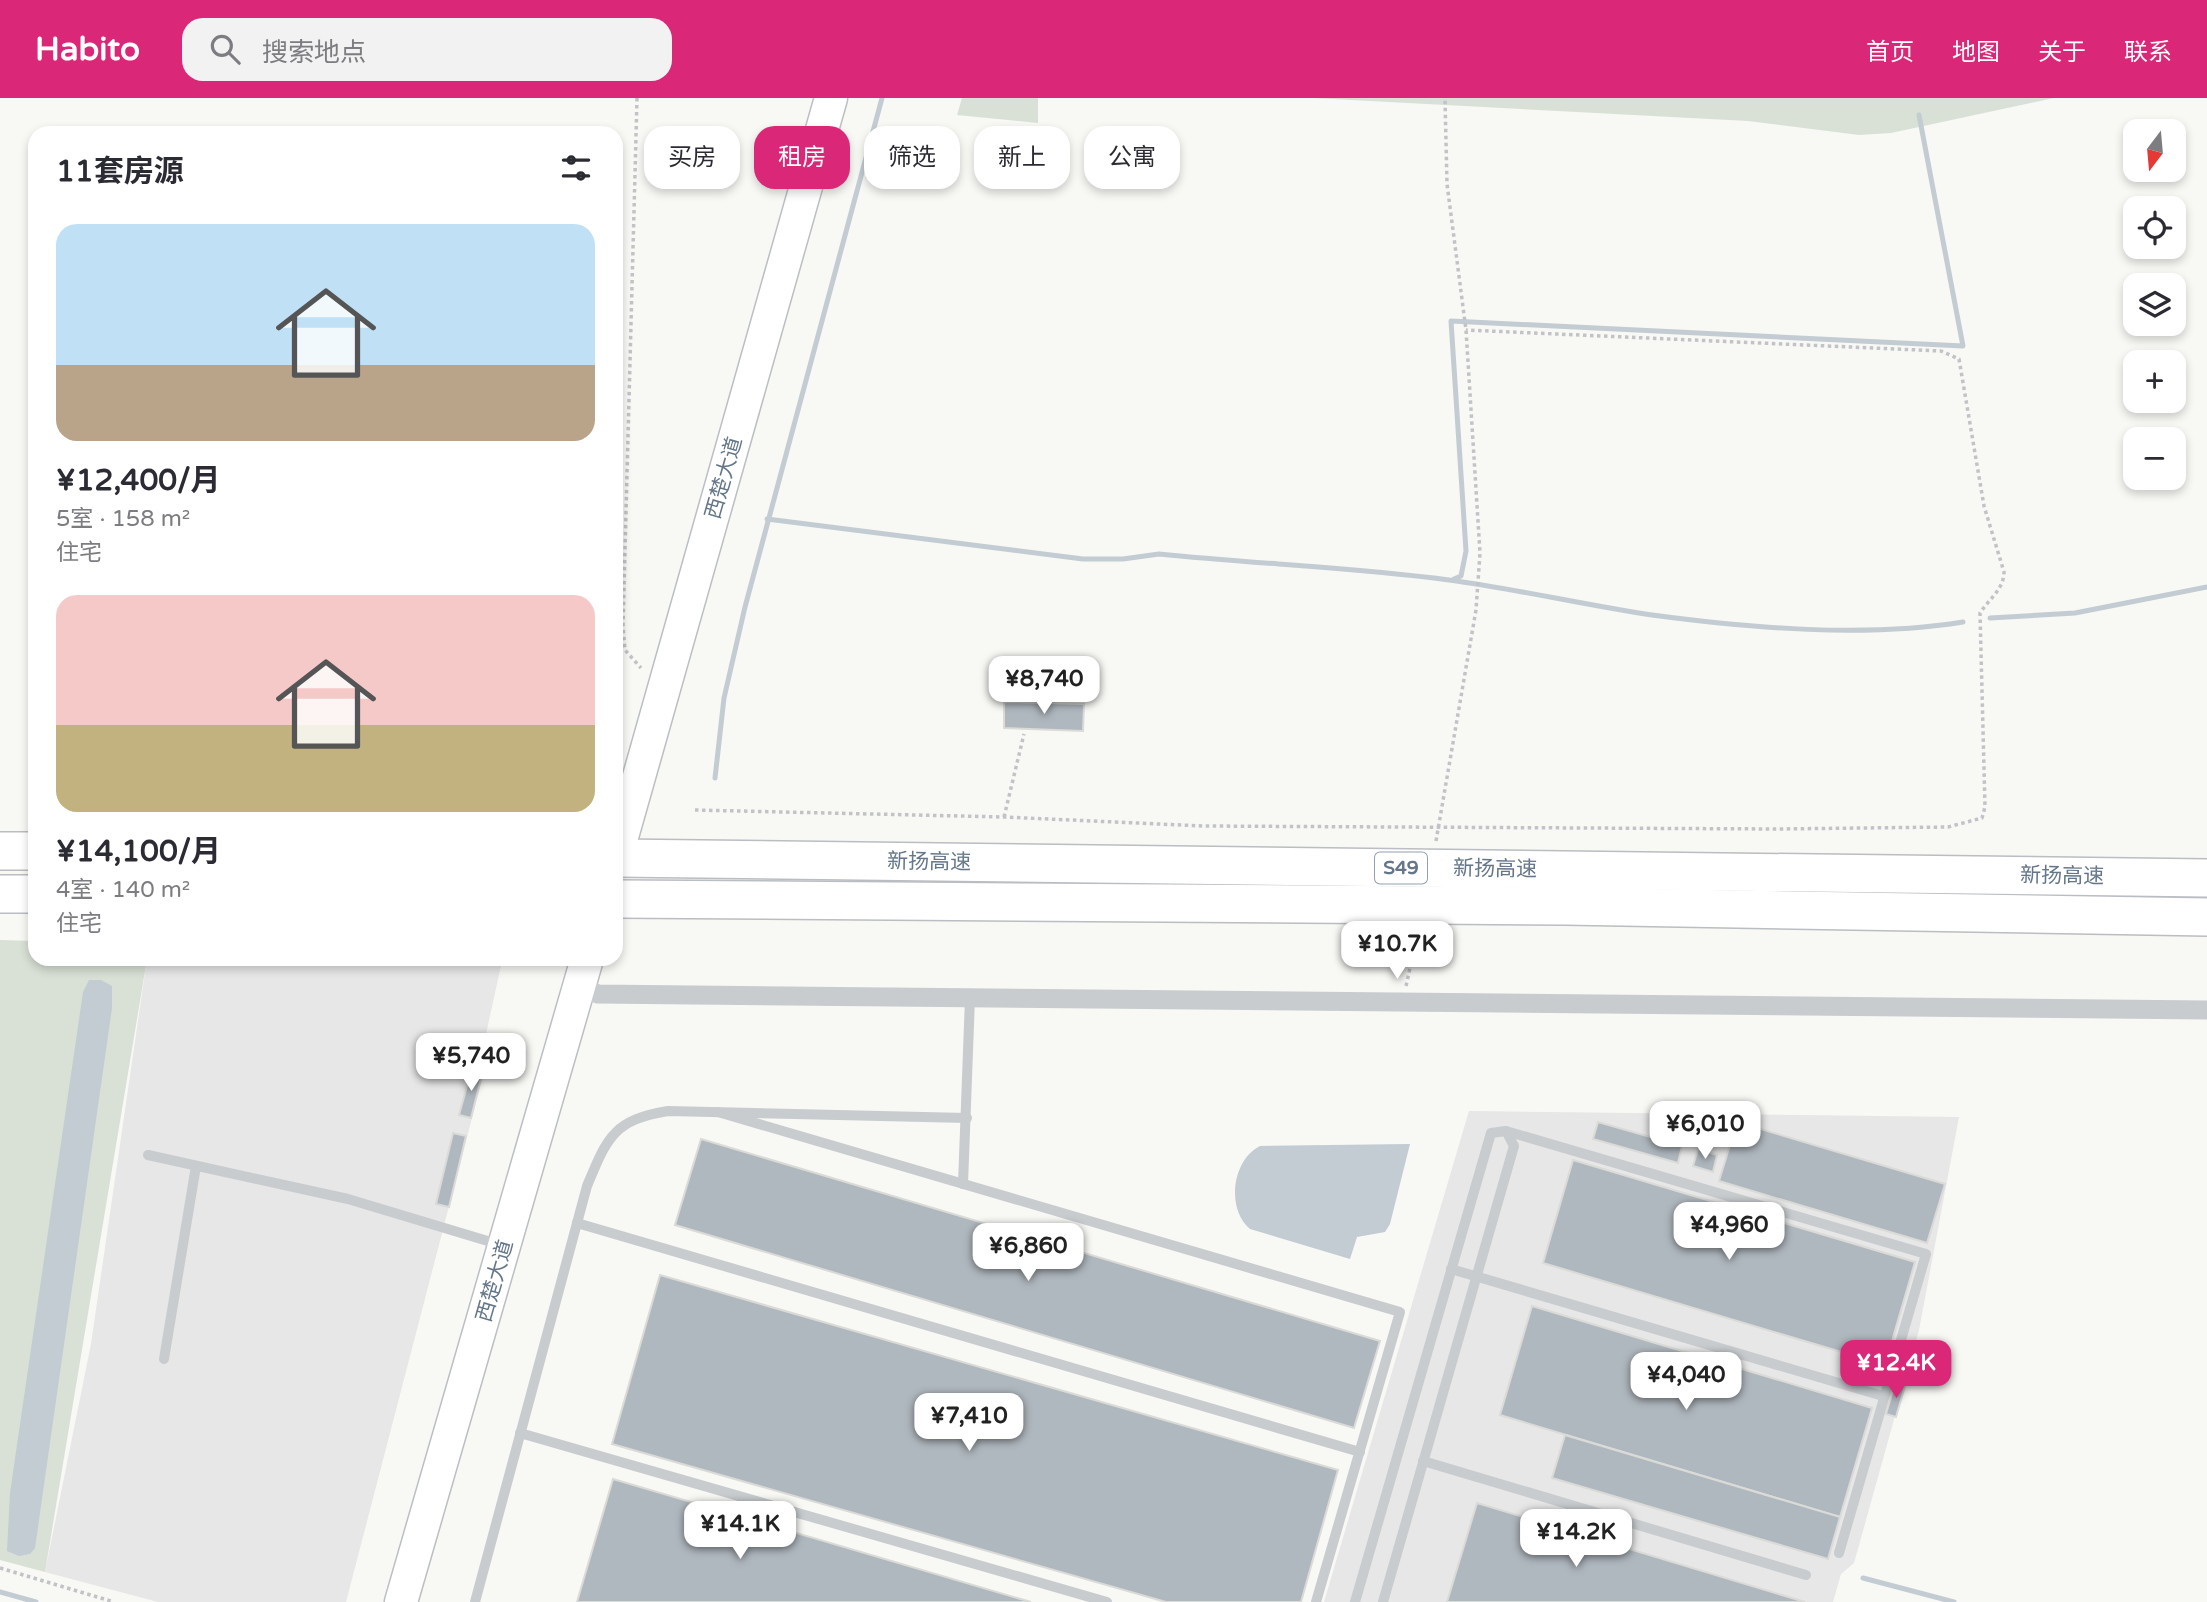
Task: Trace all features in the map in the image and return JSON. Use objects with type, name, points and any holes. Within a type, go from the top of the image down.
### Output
[{"type":"highway","points":[[0,851],[28,851]]},
{"type":"highway","name":"新扬高速","points":[[623,858],[2207,878]]},
{"type":"highway","points":[[0,894],[28,894]]},
{"type":"highway","name":"新扬高速","points":[[629,899],[1538,906],[2207,917]]},
{"type":"main road","name":"西楚大道","points":[[623,833],[831,98]]},
{"type":"main road","name":"西楚大道","points":[[401,1602],[583,973]]},
{"type":"street","points":[[583,973],[598,994],[2207,1010]]},
{"type":"lane","points":[[963,1184],[970,998]]},
{"type":"lane","points":[[475,1602],[577,1223],[600,1154],[620,1126],[641,1115],[668,1111],[967,1118]]},
{"type":"lane","points":[[718,1112],[1400,1312],[1316,1602]]},
{"type":"lane","points":[[1383,1602],[1514,1146],[1506,1131]]},
{"type":"lane","points":[[1355,1602],[1490,1133],[1506,1131],[1926,1254],[1839,1553]]},
{"type":"lane","points":[[148,1155],[348,1199],[505,1246]]},
{"type":"lane","points":[[164,1359],[196,1166]]},
{"type":"lane","points":[[577,1223],[1360,1452]]},
{"type":"lane","points":[[1451,1269],[1883,1396]]},
{"type":"lane","points":[[520,1433],[1107,1602]]},
{"type":"lane","points":[[1423,1461],[1806,1575]]},
{"type":"path","points":[[637,98],[623,626],[625,650],[640,668]]},
{"type":"path","points":[[1434,849],[1476,610],[1479,553],[1466,330],[1447,184],[1445,99]]},
{"type":"path","points":[[695,810],[1004,817],[1203,826],[1776,829],[1968,824],[1982,818],[1985,807],[1980,613],[2004,582],[2002,561],[1984,506],[1959,359],[1952,353],[1466,330]]},
{"type":"path","points":[[1004,817],[1024,734]]},
{"type":"path","points":[[1403,1002],[1415,946]]},
{"type":"path","points":[[0,1567],[114,1602]]},
{"type":"shaded area","points":[[962,98],[1038,98],[1038,123],[957,115]]},
{"type":"shaded area","points":[[1313,98],[2054,98],[1891,133],[1859,135],[1748,121]]},
{"type":"shaded area","points":[[0,940],[28,941],[28,966],[146,966],[45,1572],[0,1560]]},
{"type":"shaded area","points":[[146,966],[501,966],[479,1066],[485,1068],[346,1602],[158,1602],[45,1572],[91,1344]]},
{"type":"shaded area","points":[[89,980],[101,980],[112,986],[112,1008],[35,1548],[30,1554],[19,1556],[7,1551],[10,1493],[83,992]]},
{"type":"shaded area","points":[[1469,1111],[1959,1117],[1919,1330],[1854,1563],[1841,1574],[1833,1602],[1324,1602]]},
{"type":"shaded area","points":[[1410,1144],[1390,1224],[1385,1232],[1357,1237],[1350,1259],[1250,1229],[1242,1220],[1235,1198],[1238,1173],[1243,1162],[1260,1146]]},
{"type":"building","points":[[1004,702],[1084,704],[1083,731],[1004,728]]},
{"type":"building","points":[[472,1068],[483,1071],[471,1118],[459,1115]]},
{"type":"building","points":[[1598,1122],[1682,1146],[1678,1163],[1593,1139]]},
{"type":"building","points":[[1737,1122],[1945,1184],[1927,1243],[1719,1181]]},
{"type":"building","points":[[453,1133],[466,1136],[449,1207],[436,1204]]},
{"type":"building","points":[[701,1139],[1380,1341],[1354,1428],[675,1225]]},
{"type":"building","points":[[1698,1149],[1717,1155],[1713,1172],[1693,1166]]},
{"type":"building","points":[[1573,1160],[1915,1262],[1885,1365],[1543,1263]]},
{"type":"building","points":[[660,1275],[1338,1470],[1301,1602],[1166,1602],[612,1444]]},
{"type":"building","points":[[1532,1306],[1872,1408],[1840,1517],[1500,1415]]},
{"type":"building","points":[[1895,1383],[1905,1386],[1896,1417],[1886,1414]]},
{"type":"building","points":[[1565,1435],[1840,1517],[1828,1559],[1552,1478]]},
{"type":"building","points":[[613,1479],[1031,1602],[577,1602]]},
{"type":"building","points":[[1477,1503],[1805,1602],[1447,1602]]},
{"type":"waterway","points":[[715,778],[724,698],[745,607],[882,98]]},
{"type":"waterway","points":[[1454,579],[1461,576],[1466,551],[1451,321],[1963,346],[1919,115]]},
{"type":"waterway","points":[[767,519],[1083,559],[1123,559],[1159,554],[1413,576],[1500,588],[1652,615],[1728,624],[1847,630],[1926,627],[1963,622]]},
{"type":"waterway","points":[[1990,618],[2075,613],[2207,587]]},
{"type":"waterway","points":[[1863,1578],[1954,1602]]},
{"type":"waterway","points":[[0,1592],[36,1602]]}]
